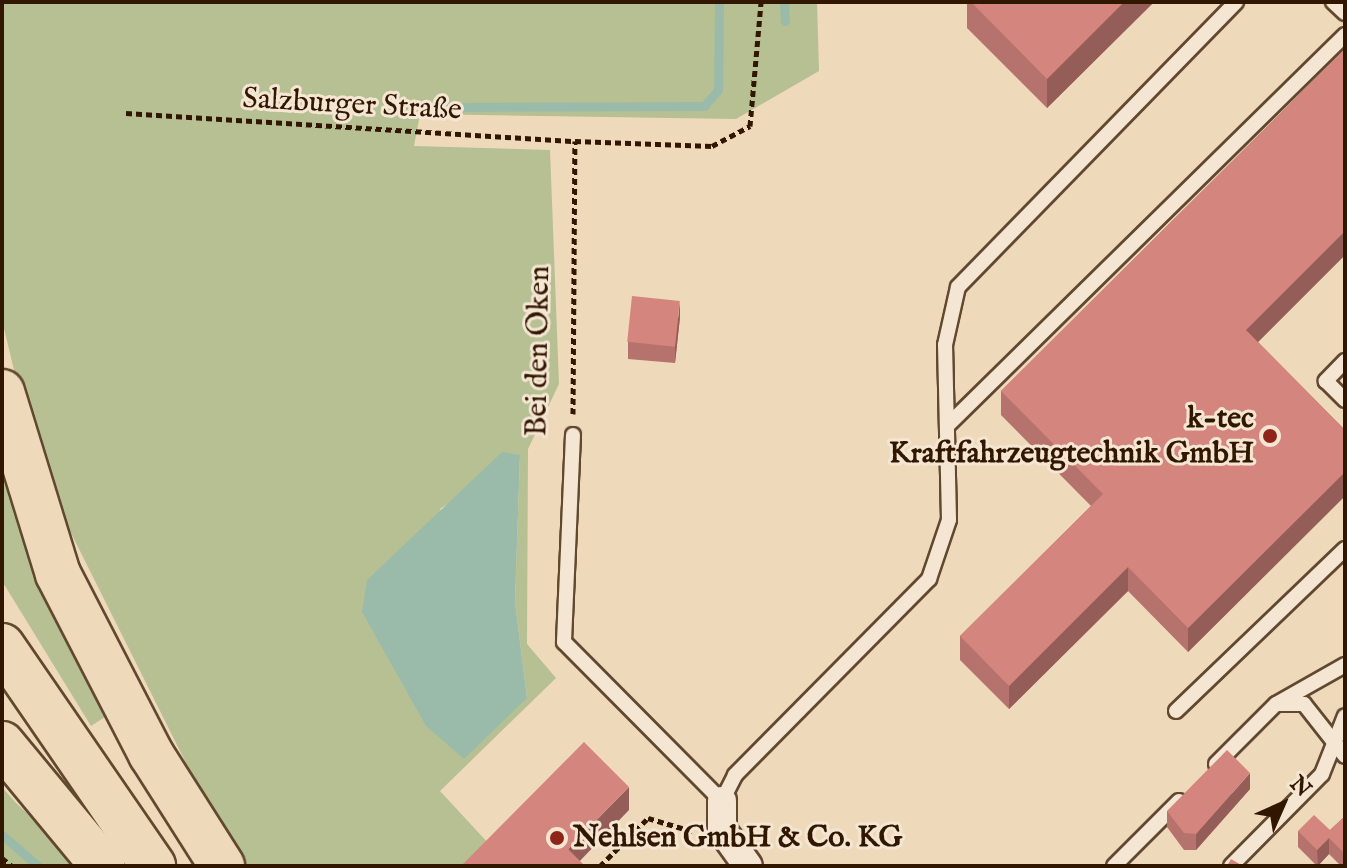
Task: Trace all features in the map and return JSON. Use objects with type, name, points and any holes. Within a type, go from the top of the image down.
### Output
[{"type":"highway","points":[[2,392],[58,574],[151,754],[222,866]]},
{"type":"highway","points":[[2,646],[153,866]]},
{"type":"highway","points":[[2,744],[103,866]]},
{"type":"street","points":[[722,801],[722,830],[748,866]]},
{"type":"lane","points":[[722,801],[735,775],[929,579],[949,520],[945,345],[958,287],[1236,2]]},
{"type":"lane","points":[[1333,2],[1345,13]]},
{"type":"lane","points":[[947,426],[1345,35]]},
{"type":"lane","points":[[1345,361],[1326,381],[1345,400]]},
{"type":"lane","name":"Bei den Oken","points":[[573,435],[564,642],[722,801]]},
{"type":"lane","points":[[1176,711],[1345,549]]},
{"type":"lane","points":[[1114,866],[1276,704],[1345,665]]},
{"type":"lane","points":[[1276,704],[1304,704],[1345,756]]},
{"type":"lane","points":[[1231,866],[1322,774],[1345,716]]},
{"type":"path","points":[[575,141],[712,146],[750,126],[761,2]]},
{"type":"path","name":"Salzburger Straße","points":[[126,113],[575,141]]},
{"type":"path","name":"Bei den Oken","points":[[573,435],[575,141]]},
{"type":"path","points":[[600,866],[648,818],[706,836],[722,830]]},
{"type":"path","points":[[2,858],[12,866]]},
{"type":"shaded area","points":[[2,2],[817,2],[819,71],[736,119],[420,114],[414,146],[550,150],[559,384],[528,449],[527,644],[556,678],[440,791],[490,845],[472,866],[245,866],[208,807],[69,529],[20,395],[2,320]],"holes":[[[520,455],[515,602],[527,698],[440,509]]]},
{"type":"shaded area","points":[[502,452],[520,455],[515,602],[527,698],[464,759],[426,726],[362,612],[367,580]]},
{"type":"shaded area","points":[[2,479],[111,713],[91,726],[2,581]]},
{"type":"shaded area","points":[[2,787],[15,802],[84,866],[2,866]]},
{"type":"building","points":[[971,2],[1124,2],[1047,79]]},
{"type":"building","points":[[1345,49],[1345,231],[1246,330],[1345,430],[1345,472],[1188,628],[1128,567],[1009,686],[960,636],[1103,494],[1001,391]]},
{"type":"building","points":[[632,296],[680,301],[675,347],[627,342]]},
{"type":"building","name":"Nehlsen GmbH & Co. KG","points":[[584,742],[629,787],[568,849],[585,866],[465,866],[463,864]]},
{"type":"building","points":[[1227,750],[1250,773],[1196,834],[1184,833],[1167,811]]},
{"type":"building","points":[[1314,815],[1330,830],[1345,816],[1345,854],[1329,838],[1317,850],[1298,831]]},
{"type":"building","points":[[1231,859],[1243,866],[1227,866]]},
{"type":"waterway","points":[[448,107],[704,106],[718,90],[719,2]]},
{"type":"waterway","points":[[784,2],[785,21]]},
{"type":"waterway","points":[[2,835],[38,866]]},
{"type":"place","name":"k-tec Kraftfahrzeugtechnik GmbH","points":[[1270,436]]},
{"type":"place","name":"Nehlsen GmbH & Co. KG","points":[[557,838]]}]
